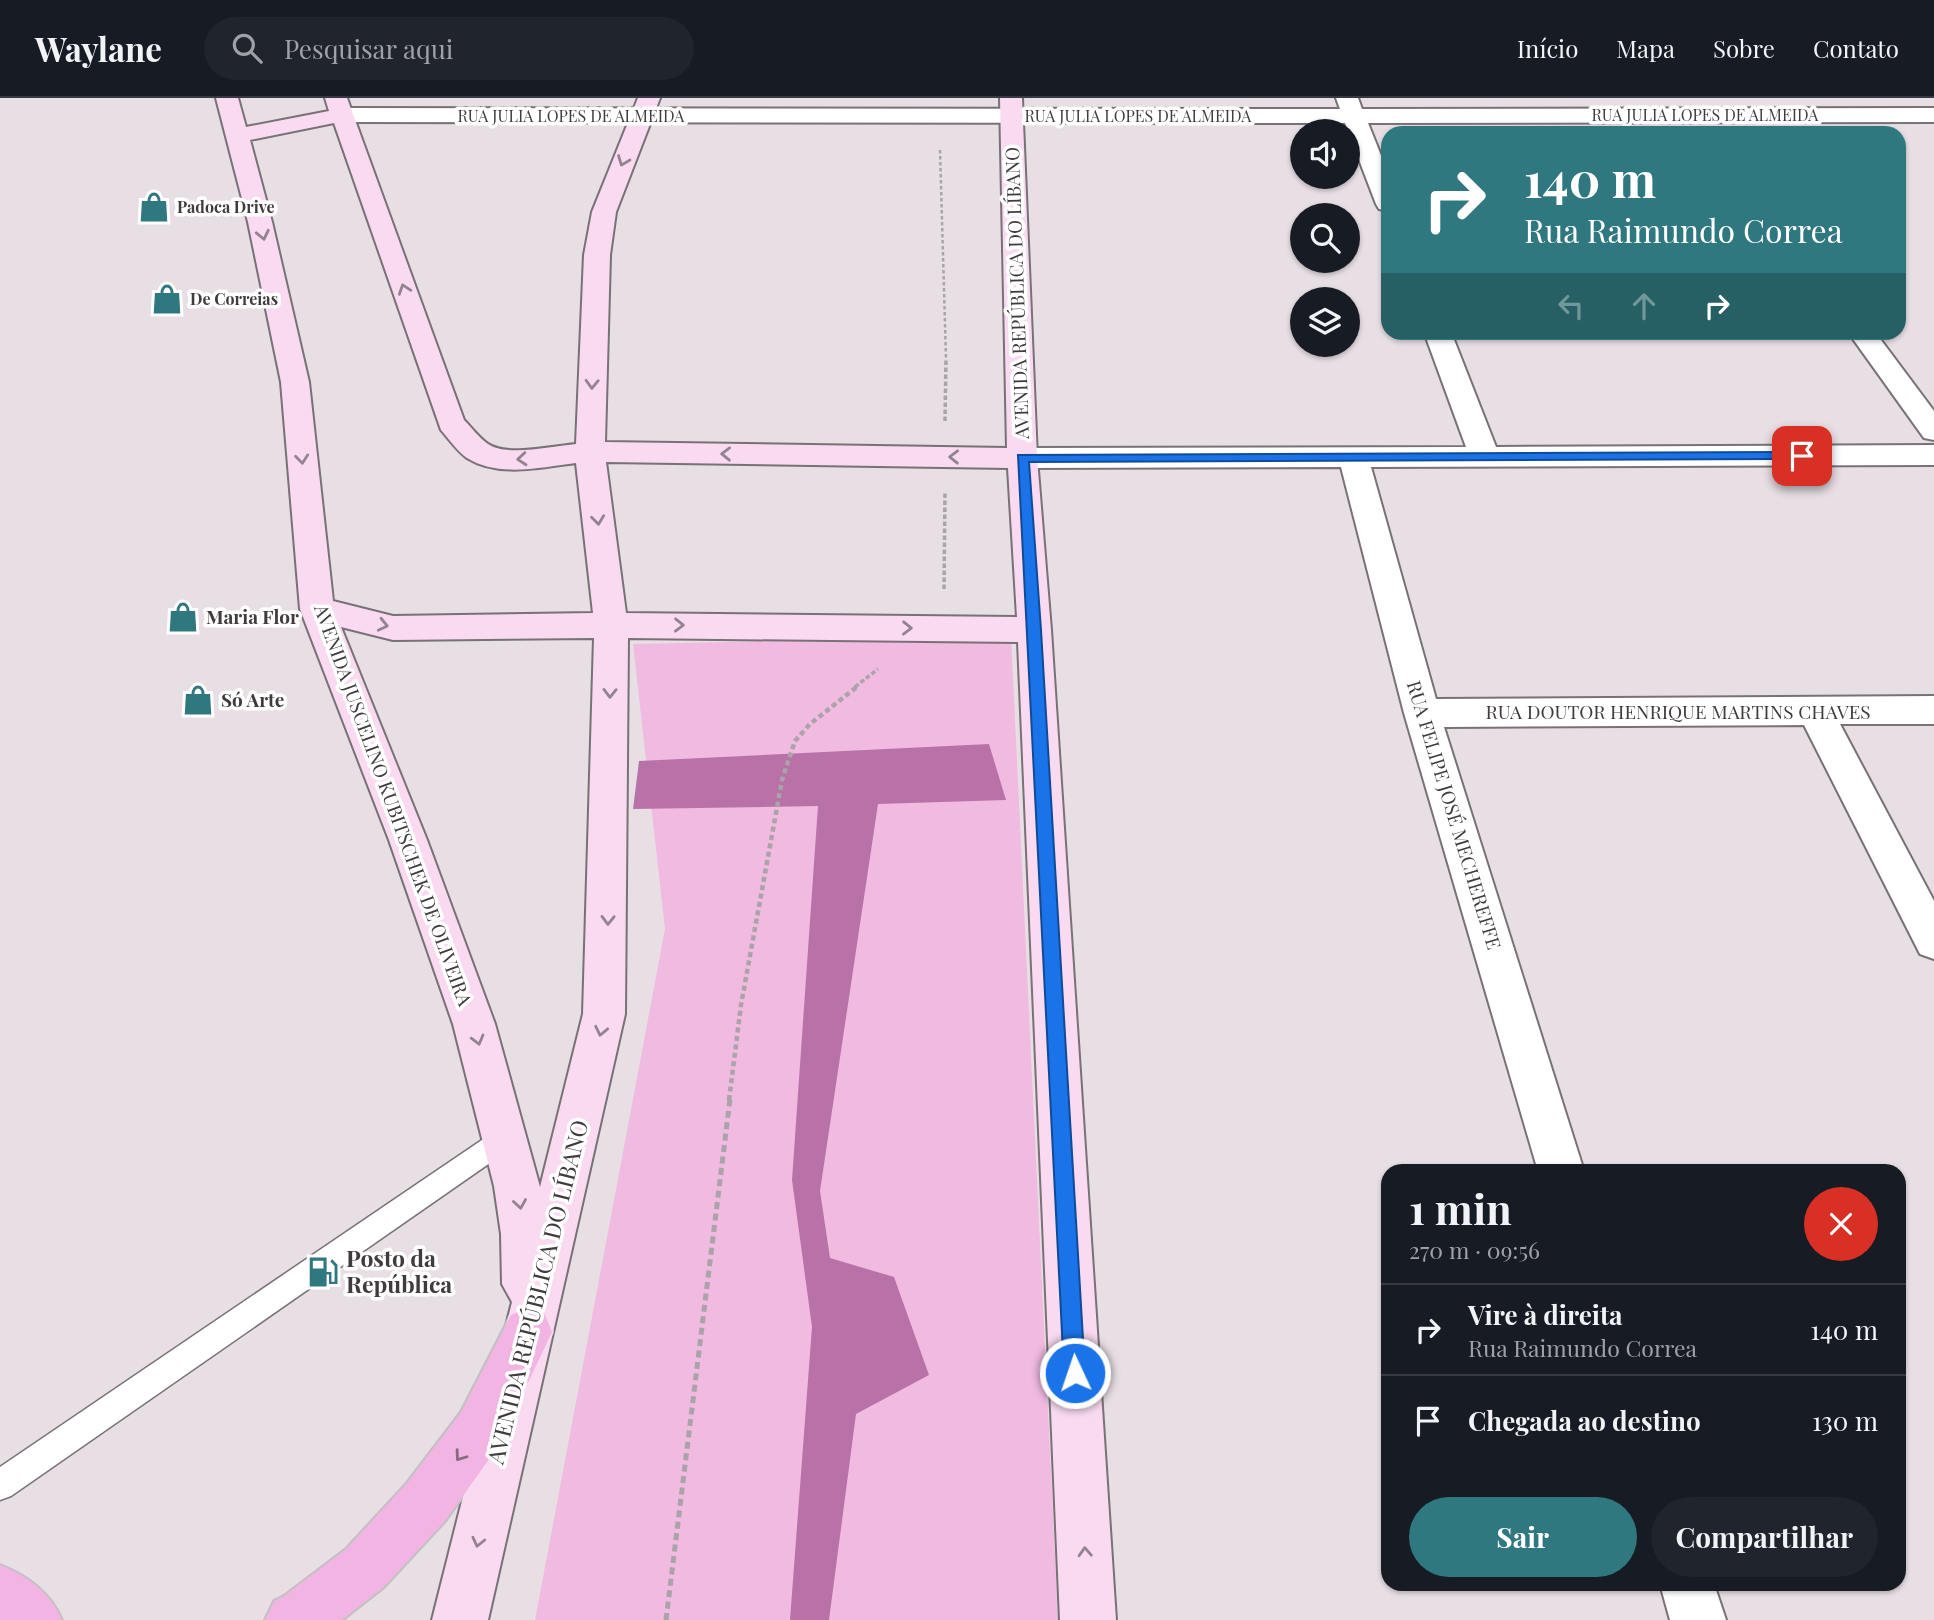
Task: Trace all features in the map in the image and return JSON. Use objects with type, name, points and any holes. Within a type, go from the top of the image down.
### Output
[{"type":"main road","name":"AVENIDA JUSCELINO KUBITSCHEK DE OLIVEIRA","points":[[228,98],[260,222],[295,382],[317,609],[408,840],[474,1024],[517,1186],[524,1234],[528,1332]]},
{"type":"main road","points":[[236,136],[339,106],[451,424],[477,450],[492,458],[512,460],[590,452],[1022,458]]},
{"type":"main road","name":"AVENIDA REPÚBLICA DO LÍBANO","points":[[1012,107],[1022,458],[1034,630],[1088,1620]]},
{"type":"main road","points":[[590,452],[597,255],[604,212],[645,108]]},
{"type":"main road","name":"AVENIDA REPÚBLICA DO LÍBANO","points":[[460,1620],[604,1014],[611,625],[590,452]]},
{"type":"main road","points":[[317,609],[393,628],[611,625],[1034,630]]},
{"type":"main road","points":[[293,1620],[303,1616],[365,1568],[426,1502],[479,1430],[528,1332]]},
{"type":"main road","points":[[0,1592],[34,1620]]},
{"type":"street","name":"RUA JULIA LOPES DE ALMEIDA","points":[[339,106],[645,108],[939,117],[1012,107],[1350,107],[1702,115],[1934,115]]},
{"type":"street","points":[[1350,107],[1381,186]]},
{"type":"street","points":[[1440,340],[1485,457]]},
{"type":"street","points":[[1867,340],[1934,432]]},
{"type":"street","points":[[1022,458],[1934,455]]},
{"type":"street","name":"RUA FELIPE JOSÉ MECHEREFFE","points":[[1353,457],[1422,713],[1559,1164]]},
{"type":"street","name":"RUA DOUTOR HENRIQUE MARTINS CHAVES","points":[[1422,713],[1934,710]]},
{"type":"street","points":[[1815,711],[1934,941]]},
{"type":"street","points":[[1689,1591],[1698,1620]]},
{"type":"lane","points":[[0,1485],[504,1138]]},
{"type":"path","points":[[666,1620],[741,1005],[782,780],[794,741],[810,724],[923,629],[934,618],[944,601],[946,348],[939,117]]},
{"type":"shaded area","points":[[1011,636],[1058,1620],[535,1620],[665,929],[633,644]]},
{"type":"shaded area","points":[[989,744],[1006,800],[878,804],[820,1191],[830,1258],[894,1277],[929,1375],[856,1414],[829,1620],[790,1620],[812,1327],[792,1180],[818,806],[633,809],[639,761]]},
{"type":"place","name":"Padoca Drive","points":[[154,207]]},
{"type":"place","name":"De Correias","points":[[167,299]]},
{"type":"place","name":"Maria Flor","points":[[183,617]]},
{"type":"place","name":"Só Arte","points":[[198,700]]},
{"type":"place","name":"Posto da República","points":[[323,1272]]},
{"type":"route","points":[[1075,1373],[1022,458],[1802,456]]}]
